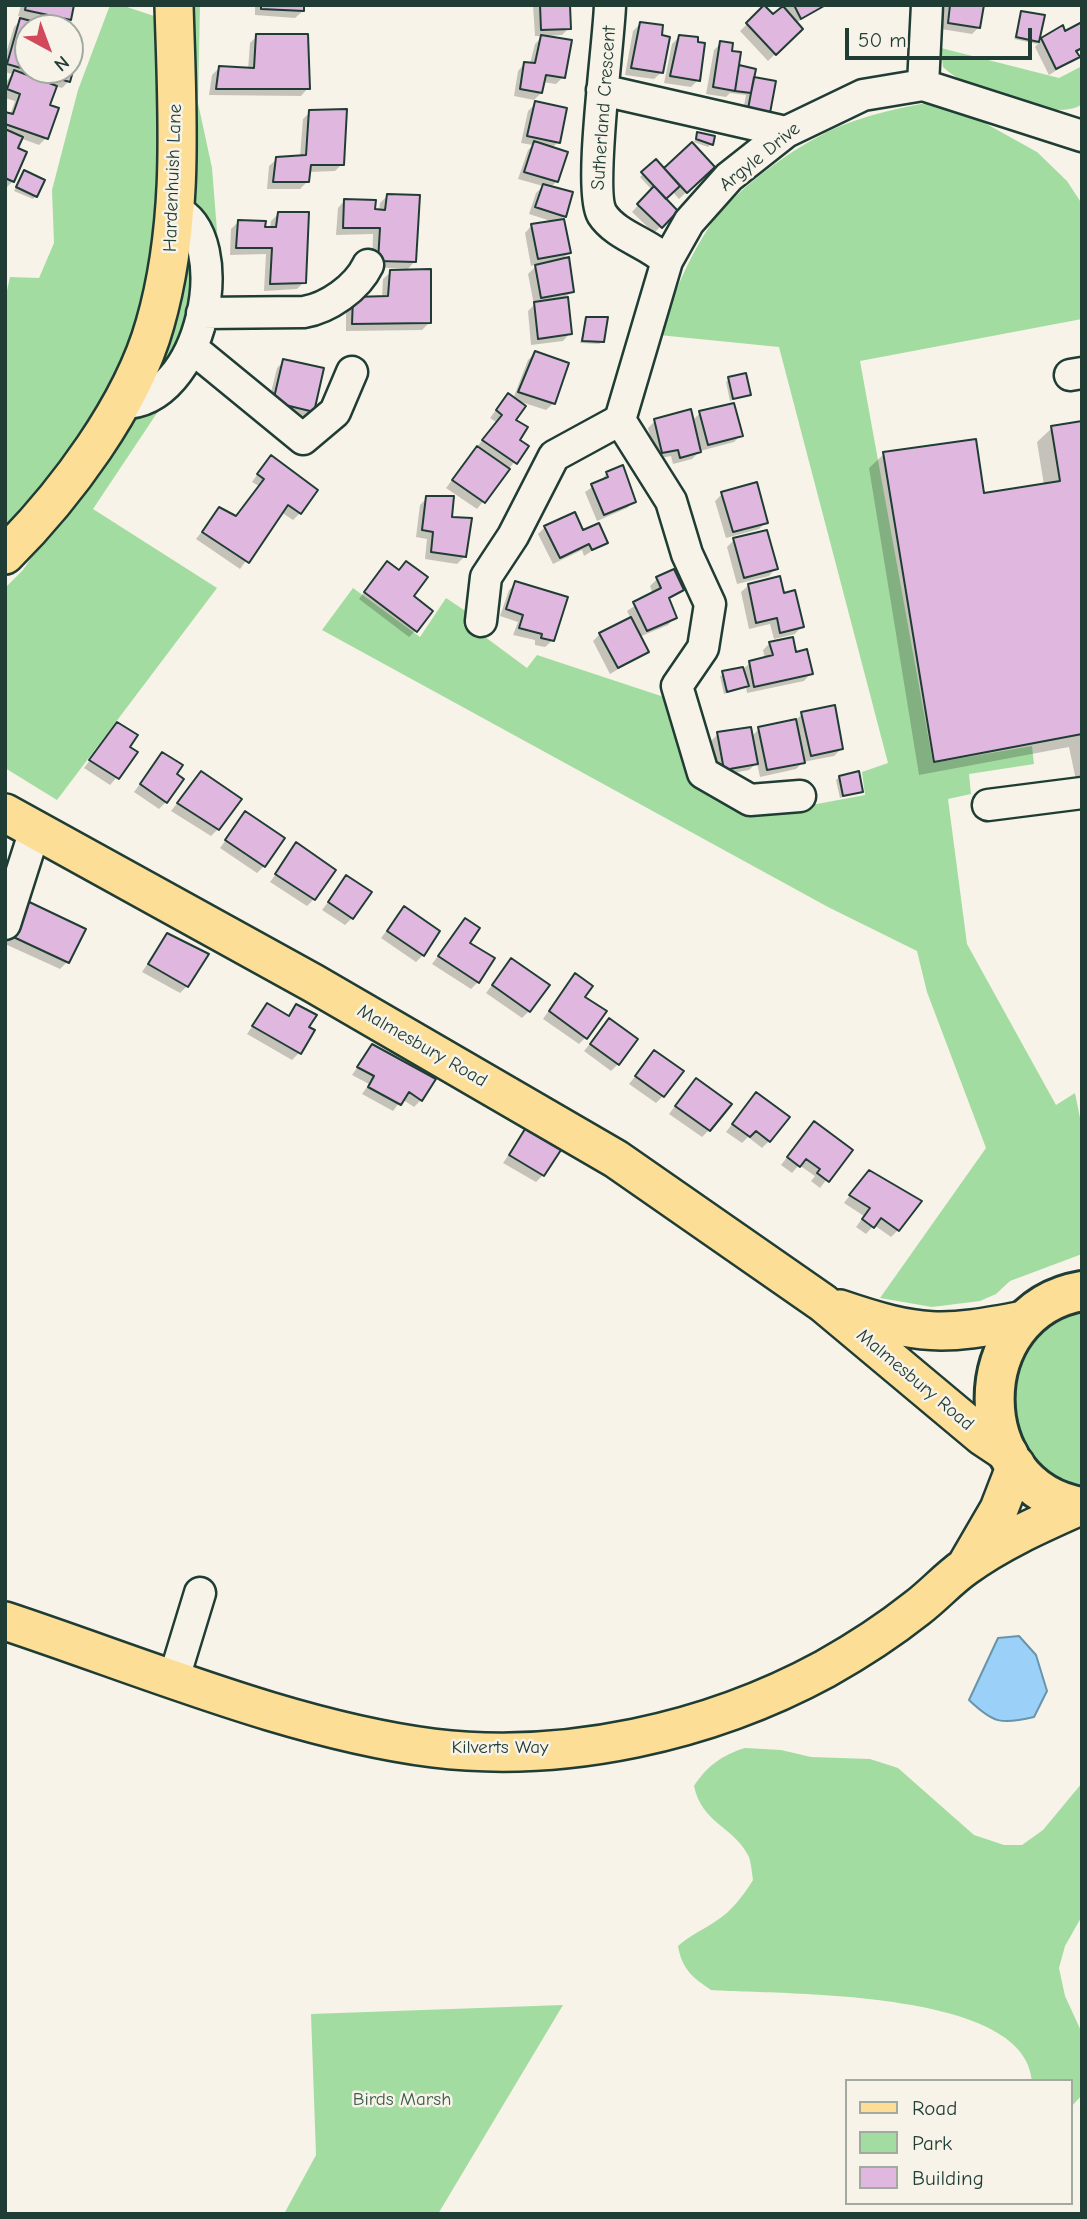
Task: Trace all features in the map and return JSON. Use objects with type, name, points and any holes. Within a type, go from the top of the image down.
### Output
[{"type":"highway","points":[[1080,1507],[1047,1494],[1012,1459],[997,1428],[994,1382],[1004,1349],[1024,1320],[1045,1304],[1081,1291]]},
{"type":"main road","name":"Hardenhuish Lane","points":[[5,555],[26,533],[83,460],[121,403],[155,327],[169,263],[175,210],[177,142],[174,5]]},
{"type":"main road","name":"Malmesbury Road","points":[[20,821],[301,976],[616,1159],[823,1303],[1012,1459]]},
{"type":"main road","name":"Malmesbury Road","points":[[823,1303],[911,1331],[953,1332],[1024,1320]]},
{"type":"main road","name":"Kilverts Way","points":[[967,1565],[995,1518],[1012,1459]]},
{"type":"main road","name":"Kilverts Way","points":[[5,1621],[345,1732],[435,1748],[515,1750],[607,1742],[670,1730],[718,1715],[795,1684],[885,1631],[967,1565],[1022,1533],[1080,1507]]},
{"type":"street","name":"Sutherland Crescent","points":[[610,5],[602,90],[597,195],[601,211],[612,224],[655,249],[667,261]]},
{"type":"street","points":[[923,85],[928,5]]},
{"type":"street","name":"Argyle Drive","points":[[620,420],[667,261],[689,222],[721,186],[786,132],[863,95],[923,85],[1082,136]]},
{"type":"street","points":[[602,90],[786,132]]},
{"type":"street","points":[[121,403],[136,404],[154,397],[175,376],[192,348],[202,313],[205,263],[202,240],[193,223],[175,210]]},
{"type":"street","points":[[202,313],[317,310],[358,282],[368,265]]},
{"type":"street","points":[[192,348],[303,439],[335,412],[352,372]]},
{"type":"street","points":[[481,621],[486,577],[513,536],[554,456],[620,420],[671,501],[687,554],[710,604],[703,648],[677,686],[703,773],[750,800],[800,796]]},
{"type":"street","points":[[988,805],[1082,793]]},
{"type":"street","points":[[5,924],[20,821]]},
{"type":"street","points":[[174,1678],[200,1593]]},
{"type":"green space","points":[[110,5],[121,5],[157,17],[159,161],[154,273],[143,325],[85,439],[5,532],[5,300],[10,277],[39,278],[54,243],[52,190],[78,90],[80,84],[84,84],[84,74]]},
{"type":"green space","points":[[182,5],[200,5],[198,103],[212,168],[219,256],[181,377],[93,509],[217,588],[57,800],[5,768],[5,588],[23,570],[143,390]]},
{"type":"green space","points":[[941,48],[1059,78],[1082,66],[1082,104],[1070,109],[1053,110],[1033,107],[990,93],[943,67]]},
{"type":"green space","points":[[921,104],[948,105],[1037,152],[1067,181],[1082,204],[1082,319],[860,361],[933,763],[1032,746],[1034,764],[969,774],[971,794],[948,799],[967,944],[1056,1105],[1075,1093],[1082,1128],[1082,1254],[1010,1281],[996,1294],[980,1301],[932,1307],[880,1298],[986,1148],[927,992],[917,951],[828,907],[322,630],[353,588],[420,637],[446,598],[470,614],[473,628],[527,668],[537,655],[664,697],[676,714],[692,766],[774,812],[865,795],[862,772],[888,763],[779,347],[659,335],[695,250],[711,224],[737,195],[771,167],[827,132],[872,115]]},
{"type":"green space","points":[[1082,1311],[1082,1487],[1055,1475],[1029,1451],[1019,1427],[1014,1393],[1015,1377],[1027,1349],[1050,1327]]},
{"type":"green space","points":[[745,1748],[781,1750],[811,1757],[870,1759],[898,1768],[974,1835],[1004,1845],[1022,1845],[1043,1830],[1082,1783],[1082,1916],[1065,1946],[1059,1968],[1065,1996],[1082,2033],[1082,2095],[1073,2105],[1073,2079],[1031,2079],[1019,2050],[988,2028],[945,2012],[894,2002],[840,1996],[711,1990],[689,1972],[682,1961],[678,1946],[727,1913],[753,1880],[749,1857],[743,1847],[704,1809],[694,1786],[716,1762]]},
{"type":"green space","name":"Birds Marsh","points":[[563,2005],[438,2214],[284,2214],[316,2155],[311,2014]]},
{"type":"water","points":[[1019,1636],[1036,1655],[1047,1691],[1034,1717],[1013,1721],[991,1718],[969,1700],[998,1638]]},
{"type":"building","points":[[26,5],[74,5],[72,14],[43,14],[25,10]]},
{"type":"building","points":[[261,5],[304,5],[304,11],[261,9]]},
{"type":"building","points":[[540,5],[570,5],[571,29],[541,30]]},
{"type":"building","points":[[764,5],[773,14],[783,6],[803,29],[776,55],[746,23]]},
{"type":"building","points":[[794,5],[823,5],[824,6],[801,19]]},
{"type":"building","points":[[950,5],[984,5],[980,28],[948,23]]},
{"type":"building","points":[[1021,11],[1045,15],[1039,42],[1016,37]]},
{"type":"building","points":[[640,22],[663,25],[662,35],[670,37],[663,73],[631,68]]},
{"type":"building","points":[[1082,22],[1082,48],[1076,51],[1080,57],[1056,69],[1041,38],[1063,25],[1065,31]]},
{"type":"building","points":[[256,34],[308,34],[310,89],[216,89],[219,66],[254,68]]},
{"type":"building","points":[[541,35],[572,40],[565,78],[546,75],[542,93],[520,89],[524,62],[535,63]]},
{"type":"building","points":[[679,35],[698,37],[698,42],[705,43],[700,81],[670,76]]},
{"type":"building","points":[[14,39],[14,66],[7,64]]},
{"type":"building","points":[[720,41],[733,43],[732,51],[741,52],[735,91],[713,87]]},
{"type":"building","points":[[739,65],[756,69],[751,93],[735,91]]},
{"type":"building","points":[[14,70],[14,84],[57,86],[50,105],[59,108],[48,139],[5,124],[5,112],[13,114],[20,94],[7,89]]},
{"type":"building","points":[[754,77],[776,81],[770,113],[748,109]]},
{"type":"building","points":[[535,101],[567,108],[560,143],[527,136]]},
{"type":"building","points":[[347,109],[344,165],[311,165],[309,182],[273,182],[276,157],[306,155],[309,110]]},
{"type":"building","points":[[5,129],[23,137],[18,148],[27,152],[14,182],[5,178]]},
{"type":"building","points":[[697,132],[715,136],[713,145],[696,139]]},
{"type":"building","points":[[534,141],[568,152],[558,182],[524,172]]},
{"type":"building","points":[[692,142],[715,167],[687,193],[664,168]]},
{"type":"building","points":[[656,159],[680,186],[666,199],[641,172]]},
{"type":"building","points":[[24,170],[45,180],[37,197],[16,187]]},
{"type":"building","points":[[543,184],[573,192],[566,217],[535,207]]},
{"type":"building","points":[[654,186],[678,211],[662,228],[637,204]]},
{"type":"building","points":[[387,194],[420,195],[416,262],[378,261],[380,228],[343,228],[344,199],[376,200],[375,209],[385,210]]},
{"type":"building","points":[[278,212],[309,212],[306,283],[270,284],[272,248],[236,248],[238,220],[266,221],[265,227],[276,227]]},
{"type":"building","points":[[564,219],[571,253],[538,259],[531,224]]},
{"type":"building","points":[[569,257],[574,292],[541,298],[535,265]]},
{"type":"building","points":[[431,269],[431,323],[352,324],[353,297],[388,296],[390,270]]},
{"type":"building","points":[[568,297],[572,334],[538,339],[534,302]]},
{"type":"building","points":[[586,317],[608,317],[604,342],[582,341]]},
{"type":"building","points":[[535,351],[569,363],[555,404],[518,392]]},
{"type":"building","points":[[283,359],[324,368],[314,412],[273,402]]},
{"type":"building","points":[[746,373],[751,395],[733,399],[728,377]]},
{"type":"building","points":[[508,393],[526,406],[516,420],[528,427],[520,440],[529,446],[517,464],[482,440],[502,415],[496,410]]},
{"type":"building","points":[[734,403],[743,436],[708,445],[699,411]]},
{"type":"building","points":[[691,409],[701,452],[680,458],[678,450],[662,453],[654,419]]},
{"type":"building","points":[[1082,421],[1082,734],[934,762],[883,452],[976,439],[984,493],[1060,481],[1051,426]]},
{"type":"building","points":[[477,446],[510,469],[485,503],[452,480]]},
{"type":"building","points":[[271,455],[318,490],[301,514],[288,505],[249,563],[202,532],[219,507],[236,516],[264,479],[257,474]]},
{"type":"building","points":[[623,465],[636,502],[604,515],[591,484],[608,477],[606,472]]},
{"type":"building","points":[[757,482],[768,523],[733,532],[721,492]]},
{"type":"building","points":[[426,496],[454,496],[452,517],[472,518],[466,557],[431,552],[433,532],[422,530]]},
{"type":"building","points":[[575,512],[583,530],[599,523],[608,543],[592,550],[589,544],[560,558],[544,526]]},
{"type":"building","points":[[767,530],[778,569],[744,578],[733,538]]},
{"type":"building","points":[[387,561],[399,570],[406,561],[428,577],[414,596],[433,611],[417,632],[364,592]]},
{"type":"building","points":[[674,569],[684,590],[669,598],[677,618],[647,631],[633,602],[661,588],[656,577]]},
{"type":"building","points":[[780,576],[784,593],[795,590],[804,627],[780,633],[777,618],[756,623],[748,584]]},
{"type":"building","points":[[515,581],[568,597],[554,641],[541,638],[542,634],[519,628],[523,615],[506,609]]},
{"type":"building","points":[[631,617],[649,652],[618,668],[599,633]]},
{"type":"building","points":[[793,637],[796,652],[807,649],[813,674],[754,687],[749,661],[773,655],[769,642]]},
{"type":"building","points":[[743,667],[749,686],[727,692],[722,671]]},
{"type":"building","points":[[835,705],[843,749],[811,756],[801,712]]},
{"type":"building","points":[[796,719],[805,763],[767,770],[758,727]]},
{"type":"building","points":[[117,722],[138,735],[130,747],[138,752],[119,779],[89,760]]},
{"type":"building","points":[[751,727],[758,764],[724,770],[717,732]]},
{"type":"building","points":[[162,752],[183,765],[177,774],[184,779],[167,803],[140,784]]},
{"type":"building","points":[[201,771],[242,799],[219,830],[177,803]]},
{"type":"building","points":[[859,771],[863,792],[843,796],[839,776]]},
{"type":"building","points":[[245,811],[285,838],[265,867],[225,840]]},
{"type":"building","points":[[296,842],[336,870],[315,900],[275,874]]},
{"type":"building","points":[[346,875],[372,892],[353,919],[328,902]]},
{"type":"building","points":[[23,899],[86,929],[69,963],[7,934]]},
{"type":"building","points":[[404,906],[440,931],[424,956],[387,931]]},
{"type":"building","points":[[465,918],[480,928],[470,943],[495,958],[479,983],[438,956]]},
{"type":"building","points":[[167,933],[209,954],[188,987],[148,964]]},
{"type":"building","points":[[511,958],[550,985],[530,1012],[492,985]]},
{"type":"building","points":[[575,973],[593,986],[585,997],[607,1011],[587,1039],[549,1011]]},
{"type":"building","points":[[267,1003],[289,1016],[296,1004],[317,1015],[309,1027],[315,1030],[301,1054],[252,1026]]},
{"type":"building","points":[[609,1018],[638,1039],[619,1065],[590,1044]]},
{"type":"building","points":[[372,1044],[436,1079],[422,1101],[409,1092],[401,1105],[368,1087],[374,1076],[357,1067]]},
{"type":"building","points":[[654,1050],[684,1071],[664,1097],[635,1076]]},
{"type":"building","points":[[696,1078],[732,1104],[710,1131],[675,1106]]},
{"type":"building","points":[[756,1092],[790,1117],[770,1142],[756,1131],[750,1137],[732,1124]]},
{"type":"building","points":[[814,1121],[853,1150],[829,1182],[817,1173],[820,1169],[806,1159],[800,1167],[787,1157]]},
{"type":"building","points":[[525,1129],[561,1150],[544,1176],[509,1155]]},
{"type":"building","points":[[869,1170],[922,1201],[899,1231],[881,1218],[874,1228],[862,1219],[870,1208],[849,1195]]}]
